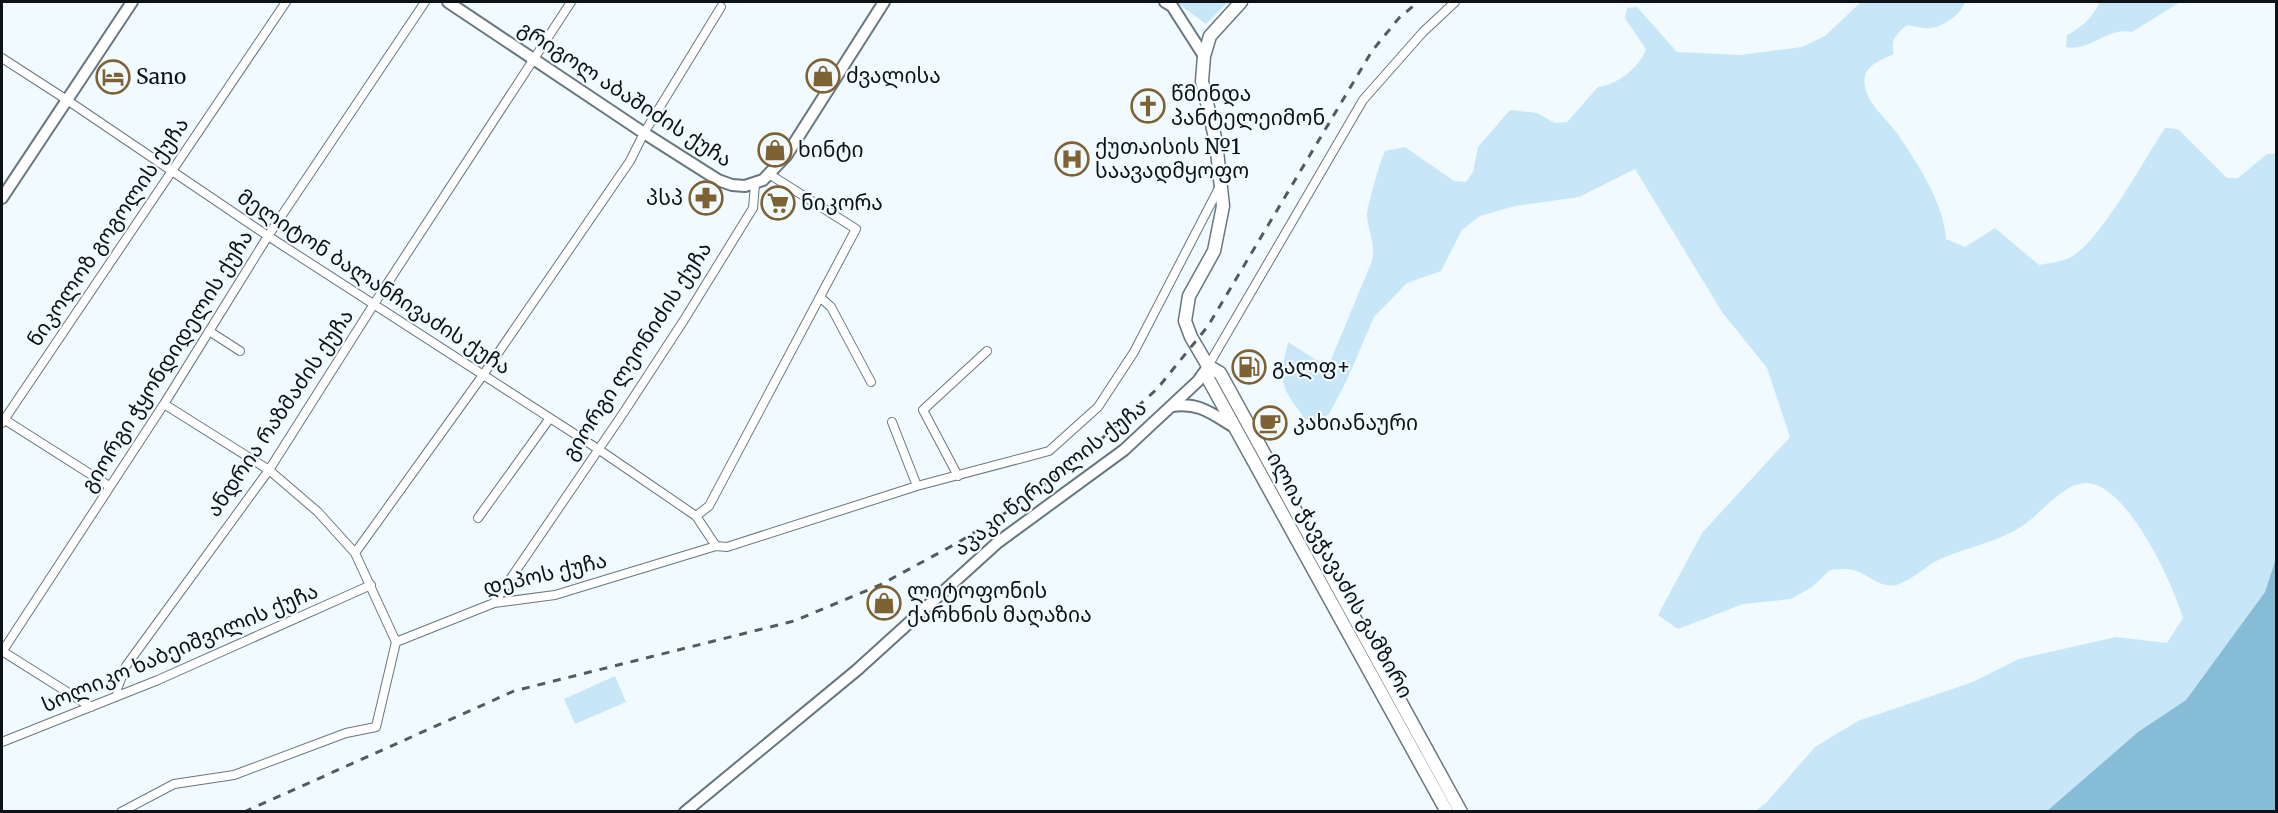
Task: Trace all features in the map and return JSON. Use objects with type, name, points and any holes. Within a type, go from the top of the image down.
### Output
[{"type":"main road","points":[[1208,366],[1187,329],[1185,314],[1189,296],[1214,251],[1223,206],[1216,142],[1202,81],[1204,56],[1210,36],[1241,2]]},
{"type":"main road","name":"ილია ჭავჭავაძის გამზირი","points":[[1447,812],[1287,505],[1220,373],[1208,366],[1206,375],[1236,428],[1287,505],[1461,812]]},
{"type":"street","points":[[2,198],[132,2]]},
{"type":"street","name":"ნიკოლოზ გოგოლის ქუჩა","points":[[2,420],[286,2]]},
{"type":"street","name":"გიორგი ჭყონდიდელის ქუჩა","points":[[2,652],[164,404],[268,236],[425,2]]},
{"type":"street","name":"გრიგოლ აბაშიძის ქუჩა","points":[[448,2],[718,180],[732,185],[755,184]]},
{"type":"street","name":"ანდრია რაზმაძის ქუჩა","points":[[118,696],[117,689],[126,666],[269,470],[571,2]]},
{"type":"street","points":[[755,184],[769,174],[797,141],[884,2]]},
{"type":"street","points":[[1165,2],[1172,6],[1204,56]]},
{"type":"street","name":"აკაკი წერეთლის ქუჩა","points":[[685,812],[857,670],[997,543],[1124,450],[1198,381],[1363,100],[1423,32],[1455,2]]},
{"type":"street","points":[[355,553],[483,375],[630,161],[644,133],[721,7]]},
{"type":"street","name":"მელიტონ ბალანჩივაძის ქუჩა","points":[[2,58],[268,236],[598,449],[696,516],[716,546]]},
{"type":"street","points":[[696,516],[709,506],[856,229],[769,174]]},
{"type":"street","name":"გიორგი ლეონიძის ქუჩა","points":[[494,603],[684,320],[753,208],[755,184]]},
{"type":"street","name":"დეპოს ქუჩა","points":[[396,642],[494,603],[555,595],[716,546],[727,546],[917,486],[1049,451],[1098,407],[1134,352],[1221,185]]},
{"type":"street","points":[[820,297],[831,308],[842,325],[871,382]]},
{"type":"street","points":[[209,331],[240,351]]},
{"type":"street","points":[[958,476],[922,410],[987,351]]},
{"type":"street","points":[[121,812],[174,784],[234,775],[346,733],[376,727],[396,642],[355,553],[318,512],[269,470],[164,404]]},
{"type":"street","points":[[1172,406],[1188,404],[1199,407],[1236,428]]},
{"type":"street","points":[[477,518],[550,418]]},
{"type":"street","points":[[2,420],[109,486]]},
{"type":"street","points":[[892,422],[917,486]]},
{"type":"street","name":"სოლიკო ხაბეიშვილის ქუჩა","points":[[2,742],[91,708],[371,585]]},
{"type":"street","points":[[2,652],[91,708]]},
{"type":"shaded area","points":[[1176,2],[1228,2],[1206,24]]},
{"type":"shaded area","points":[[1861,2],[1965,2],[1956,15],[1942,25],[1922,28],[1907,25],[1895,38],[1894,54],[1869,68],[1865,76],[1865,85],[1871,102],[1896,132],[1930,187],[1941,213],[1946,239],[1965,247],[1995,228],[2039,265],[2071,257],[2083,248],[2108,218],[2165,128],[2178,129],[2227,178],[2238,178],[2267,154],[2276,154],[2276,558],[2265,592],[2186,700],[2138,732],[2047,811],[1755,811],[1766,803],[1815,747],[1858,721],[1973,682],[2019,659],[2116,637],[2167,643],[2183,618],[2159,560],[2132,517],[2117,499],[2102,487],[2086,483],[2078,484],[2063,492],[2030,520],[2009,534],[1938,560],[1909,579],[1893,586],[1850,569],[1830,570],[1812,587],[1791,599],[1743,604],[1678,629],[1658,615],[1702,533],[1790,437],[1767,368],[1722,312],[1635,169],[1579,197],[1515,206],[1480,216],[1462,230],[1441,271],[1407,283],[1374,317],[1346,382],[1329,414],[1319,420],[1306,420],[1291,400],[1284,384],[1283,367],[1288,342],[1318,361],[1330,362],[1372,261],[1373,249],[1367,215],[1374,183],[1385,151],[1405,147],[1454,181],[1466,182],[1473,172],[1478,147],[1510,110],[1537,113],[1555,123],[1567,122],[1598,87],[1620,79],[1639,62],[1646,49],[1625,18],[1627,8],[1637,7],[1677,52],[1740,55],[1802,47],[1825,36]]},
{"type":"shaded area","points":[[2100,2],[2180,2],[2132,32],[2115,33],[2075,48],[2066,47],[2067,35],[2086,21]]},
{"type":"shaded area","points":[[2276,558],[2276,811],[2047,811],[2138,732],[2186,700],[2265,592]]},
{"type":"shaded area","points":[[615,676],[626,702],[575,724],[564,699]]},
{"type":"railway","points":[[244,812],[514,691],[794,621],[880,585],[959,542],[1018,505],[1088,451],[1157,389],[1208,326],[1372,51],[1399,18],[1418,2]]},
{"type":"place","name":"ძვალისა","points":[[823,76]]},
{"type":"place","name":"Sano","points":[[113,77]]},
{"type":"place","name":"წმინდა პანტელეიმონ","points":[[1148,106]]},
{"type":"place","name":"ხინტი","points":[[775,150]]},
{"type":"place","name":"ქუთაისის №1 საავადმყოფო","points":[[1072,159]]},
{"type":"place","name":"პსპ","points":[[706,198]]},
{"type":"place","name":"ნიკორა","points":[[778,203]]},
{"type":"place","name":"გალფ+","points":[[1249,367]]},
{"type":"place","name":"კახიანაური","points":[[1270,423]]},
{"type":"place","name":"ლიტოფონის ქარხნის მაღაზია","points":[[884,603]]}]
